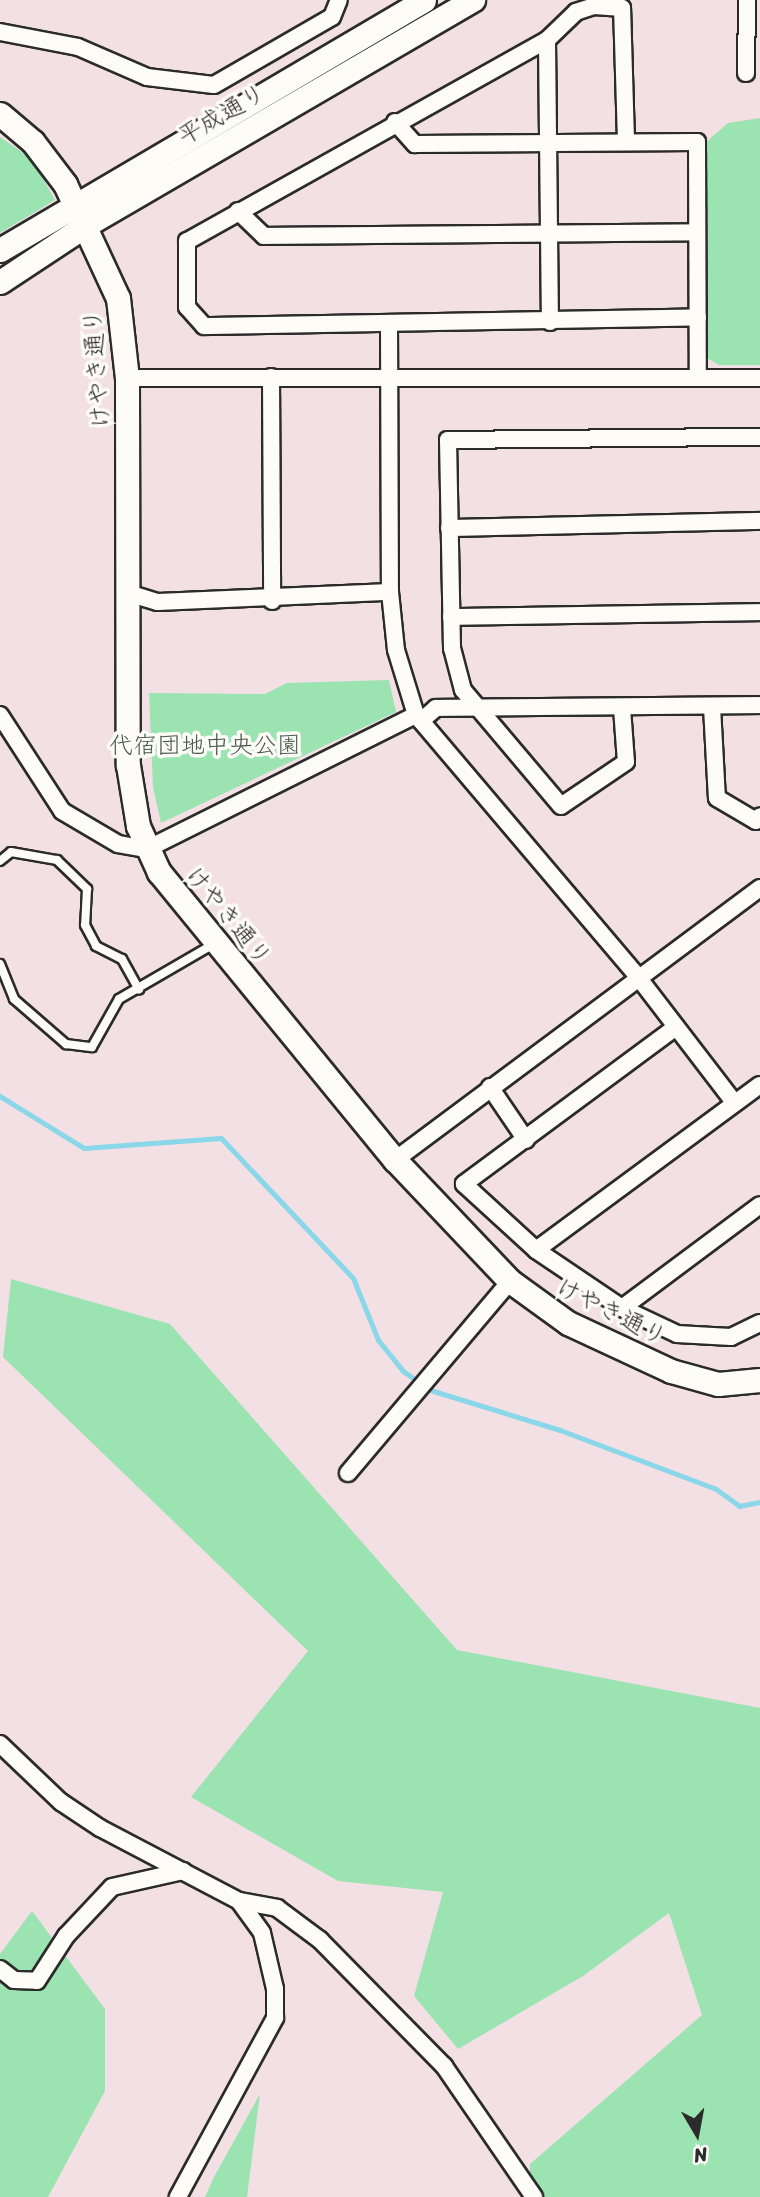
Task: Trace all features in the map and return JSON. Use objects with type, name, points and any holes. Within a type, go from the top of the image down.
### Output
[{"type":"street","points":[[0,32],[78,47],[148,77],[214,85],[332,17],[339,0]]},
{"type":"street","name":"平成通り","points":[[0,250],[74,202],[424,0]]},
{"type":"street","name":"平成通り","points":[[0,282],[86,225],[473,0]]},
{"type":"street","points":[[746,73],[747,0]]},
{"type":"street","points":[[626,141],[622,8],[576,12],[547,40],[187,241],[187,307],[204,326],[550,322],[698,317]]},
{"type":"street","points":[[547,40],[550,322]]},
{"type":"street","name":"けやき通り","points":[[0,114],[49,160],[86,225],[118,298],[127,378],[128,765],[147,849],[214,944],[395,1160],[510,1281],[568,1323],[671,1371],[718,1384],[760,1380]]},
{"type":"street","points":[[396,122],[415,144],[697,142],[698,378]]},
{"type":"street","points":[[239,211],[264,236],[697,232]]},
{"type":"street","points":[[389,323],[390,592],[396,650],[419,718],[638,977],[734,1102]]},
{"type":"street","points":[[271,377],[272,601]]},
{"type":"street","points":[[127,378],[760,378]]},
{"type":"street","points":[[622,708],[626,762],[561,806],[475,707],[456,669],[451,617],[448,440],[760,437]]},
{"type":"street","points":[[449,528],[760,521]]},
{"type":"street","points":[[128,593],[158,602],[272,601],[390,592]]},
{"type":"street","points":[[451,617],[760,612]]},
{"type":"street","points":[[0,715],[62,811],[118,844],[147,849],[436,708],[760,705]]},
{"type":"street","points":[[712,707],[717,798],[756,821],[760,816]]},
{"type":"street","points":[[395,1160],[760,888]]},
{"type":"street","points":[[676,1027],[464,1184],[536,1250],[622,1308],[677,1334],[731,1337],[760,1323]]},
{"type":"street","points":[[536,1250],[734,1102],[760,1086]]},
{"type":"street","points":[[490,1087],[526,1140]]},
{"type":"street","points":[[622,1308],[760,1205]]},
{"type":"street","points":[[348,1473],[510,1281]]},
{"type":"street","points":[[0,1744],[61,1802],[239,1901],[277,1908],[320,1940],[444,2066],[534,2197]]},
{"type":"street","points":[[0,1969],[14,1980],[37,1981],[66,1937],[112,1886],[183,1871]]},
{"type":"street","points":[[178,2197],[275,2018],[270,1954],[239,1901]]},
{"type":"lane","points":[[0,861],[11,852],[57,860],[87,889],[85,925],[96,946],[122,960],[139,990]]},
{"type":"lane","points":[[0,964],[14,999],[66,1044],[92,1047],[119,999],[139,990],[214,944]]},
{"type":"green space","points":[[760,118],[760,365],[719,365],[707,358],[706,142],[728,123]]},
{"type":"green space","points":[[0,137],[32,159],[55,200],[0,233]]},
{"type":"green space","name":"代宿団地中央公園","points":[[389,680],[396,712],[161,823],[153,787],[149,693],[265,694],[287,683]]},
{"type":"green space","points":[[11,1279],[170,1324],[457,1650],[760,1708],[760,2197],[530,2197],[530,2164],[702,2015],[669,1913],[583,1976],[458,2049],[414,1996],[443,1892],[338,1881],[191,1797],[308,1651],[3,1357]]},
{"type":"green space","points":[[32,1911],[105,2009],[105,2091],[48,2197],[0,2197],[0,1954]]},
{"type":"green space","points":[[260,2094],[247,2197],[205,2197],[214,2177]]},
{"type":"waterway","points":[[0,1096],[84,1148],[221,1138],[353,1278],[378,1340],[403,1371],[430,1390],[560,1430],[716,1489],[739,1506],[760,1502]]}]
